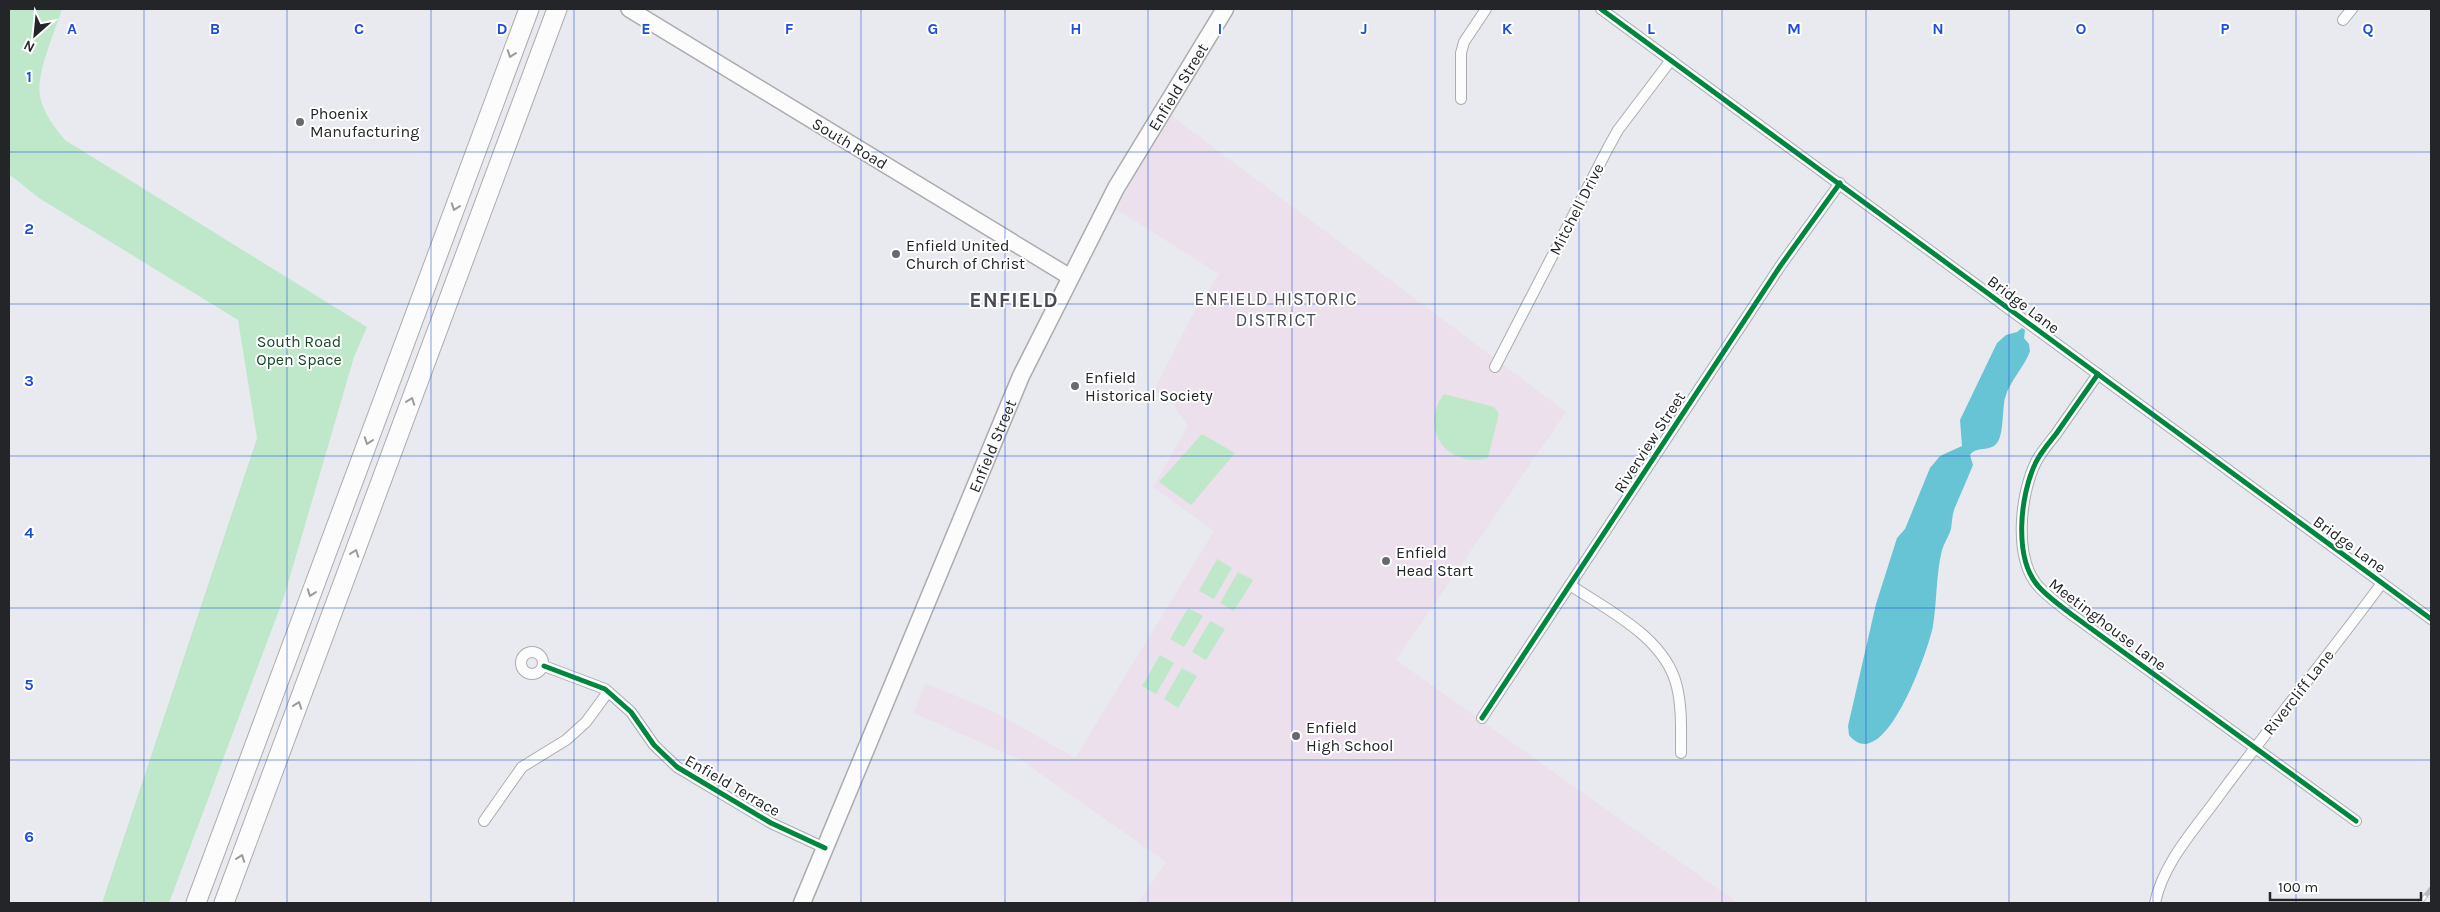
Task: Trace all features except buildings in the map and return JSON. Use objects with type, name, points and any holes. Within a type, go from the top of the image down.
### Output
[{"type":"highway","points":[[196,903],[529,9]]},
{"type":"highway","points":[[224,903],[557,9]]},
{"type":"main road","name":"South Road","points":[[629,9],[1070,277]]},
{"type":"main road","name":"Enfield Street","points":[[802,903],[1008,406],[1070,277],[1134,156],[1225,9]]},
{"type":"street","points":[[1460,99],[1461,53],[1464,42],[1486,9]]},
{"type":"street","name":"Bridge Lane","points":[[1601,9],[2431,619]]},
{"type":"street","points":[[2343,20],[2352,9]]},
{"type":"street","name":"Mitchell Drive","points":[[1495,367],[1618,130],[1671,60]]},
{"type":"street","name":"Riverview Street","points":[[1482,718],[1786,257],[1840,183]]},
{"type":"street","name":"Meetinghouse Lane","points":[[2098,374],[2033,468],[2027,483],[2022,545],[2025,562],[2039,587],[2071,614],[2356,821]]},
{"type":"street","name":"Rivercliff Lane","points":[[2155,903],[2166,870],[2255,747],[2382,583]]},
{"type":"street","points":[[1570,585],[1655,645],[1668,663],[1677,686],[1681,716],[1681,752]]},
{"type":"street","name":"Enfield Terrace","points":[[544,666],[570,674],[608,692],[632,712],[654,746],[677,768],[771,823],[824,848]]},
{"type":"street","points":[[484,822],[522,767],[566,740],[586,722],[608,692]]},
{"type":"shaded area","points":[[1170,115],[1566,412],[1396,660],[1738,903],[1138,903],[1166,862],[1021,760],[914,713],[925,683],[997,713],[1075,758],[1214,531],[1153,487],[1188,426],[1170,400],[1154,390],[1192,316],[1219,274],[1116,209]]},
{"type":"green space","name":"South Road Open Space","points":[[9,9],[62,9],[43,64],[40,96],[53,125],[65,140],[367,327],[354,357],[284,597],[169,903],[102,903],[257,438],[238,320],[39,198],[9,174]]},
{"type":"green space","points":[[1444,394],[1494,407],[1499,414],[1488,458],[1473,460],[1460,457],[1449,452],[1441,443],[1436,432],[1434,420],[1437,407]]},
{"type":"green space","points":[[1202,434],[1235,453],[1191,505],[1159,482]]},
{"type":"green space","points":[[1217,559],[1232,568],[1214,599],[1199,591]]},
{"type":"green space","points":[[1238,572],[1253,580],[1234,611],[1220,603]]},
{"type":"green space","points":[[1188,608],[1203,616],[1184,647],[1170,639]]},
{"type":"green space","points":[[1210,621],[1225,629],[1206,660],[1192,652]]},
{"type":"green space","points":[[1160,655],[1174,663],[1156,694],[1142,686]]},
{"type":"green space","points":[[1182,668],[1197,676],[1178,708],[1164,699]]},
{"type":"water","points":[[2022,328],[2025,330],[2024,338],[2029,344],[2030,351],[2007,392],[2001,434],[1997,443],[1994,446],[1973,452],[1970,455],[1973,465],[1954,510],[1951,529],[1942,550],[1933,626],[1923,659],[1903,705],[1890,726],[1876,740],[1862,744],[1849,735],[1848,726],[1876,604],[1897,538],[1905,529],[1930,468],[1940,456],[1962,446],[1960,420],[1997,343],[2006,335],[2017,332]]},
{"type":"railway","points":[[2420,903],[2431,889]]},
{"type":"cycle path","points":[[1601,9],[2431,619]]},
{"type":"cycle path","points":[[1482,718],[1781,265],[1840,183]]},
{"type":"cycle path","points":[[2098,374],[2040,455],[2030,475],[2023,508],[2022,544],[2025,560],[2031,575],[2050,598],[2071,614],[2356,821]]},
{"type":"cycle path","points":[[544,666],[605,689],[631,712],[654,745],[677,767],[771,823],[825,848]]},
{"type":"place","name":"Phoenix Manufacturing","points":[[300,122]]},
{"type":"place","name":"Enfield United Church of Christ","points":[[896,254]]},
{"type":"place","name":"Enfield Historical Society","points":[[1075,386]]},
{"type":"place","name":"Enfield Head Start","points":[[1386,561]]},
{"type":"place","name":"Enfield High School","points":[[1296,736]]},
{"type":"district","name":"ENFIELD","points":[[1014,300]]},
{"type":"district","name":"ENFIELD HISTORIC DISTRICT","points":[[1276,309]]}]
